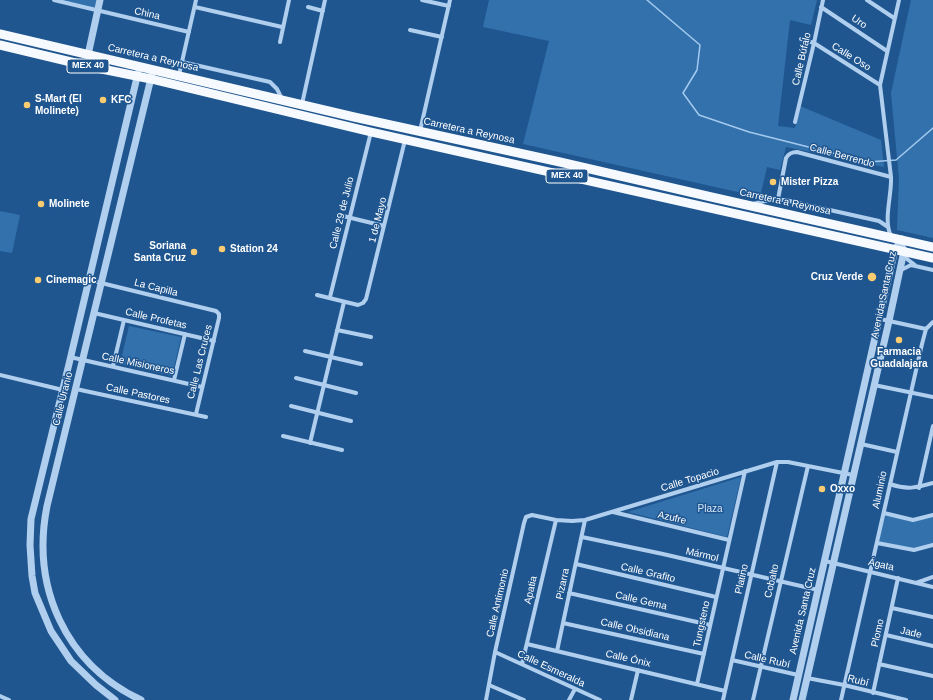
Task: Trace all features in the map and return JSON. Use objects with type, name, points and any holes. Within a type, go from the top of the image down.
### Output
[{"type":"main road","name":"Carretera a Reynosa","points":[[0,34],[88,55],[212,93],[375,133],[933,258]]},
{"type":"main road","name":"Carretera a Reynosa","points":[[0,45],[114,71],[138,71]]},
{"type":"main road","points":[[46,56],[58,55],[77,57],[88,55],[94,61],[114,71]]},
{"type":"main road","name":"Carretera a Reynosa","points":[[152,74],[179,76],[354,117],[560,162],[933,247]]},
{"type":"main road","points":[[212,93],[221,88],[240,90]]},
{"type":"main road","points":[[354,117],[364,122],[364,125],[359,129]]},
{"type":"main road","points":[[375,133],[391,130],[415,130]]},
{"type":"main road","points":[[405,140],[414,134],[442,136]]},
{"type":"main road","points":[[664,197],[666,187]]},
{"type":"street","name":"China","points":[[54,0],[189,32]]},
{"type":"street","points":[[88,55],[100,0]]},
{"type":"street","points":[[179,76],[196,0]]},
{"type":"street","points":[[280,42],[289,0]]},
{"type":"street","points":[[302,105],[325,0]]},
{"type":"street","points":[[422,0],[449,6]]},
{"type":"street","points":[[415,130],[442,37],[450,0]]},
{"type":"street","name":"Calle Búfalo","points":[[795,122],[814,43],[822,0]]},
{"type":"street","points":[[868,0],[894,18]]},
{"type":"street","points":[[891,237],[888,227],[888,215],[891,177],[880,85],[899,0]]},
{"type":"street","points":[[195,7],[282,27]]},
{"type":"street","points":[[308,7],[323,11]]},
{"type":"street","name":"Uro","points":[[821,7],[887,51]]},
{"type":"street","points":[[410,30],[442,37]]},
{"type":"street","name":"Calle Oso","points":[[801,39],[814,43],[880,85]]},
{"type":"street","points":[[182,62],[270,82],[277,88],[282,100]]},
{"type":"street","name":"Calle Uranio","points":[[115,700],[96,685],[71,661],[51,631],[35,594],[30,545],[31,518],[63,390],[138,71]]},
{"type":"street","name":"Calle Uranio","points":[[141,700],[114,685],[100,674],[83,657],[62,627],[48,591],[43,544],[44,522],[47,506],[152,74]]},
{"type":"street","name":"Calle 29 de Julio","points":[[330,298],[349,217],[375,133]]},
{"type":"street","name":"1 de Mayo","points":[[344,302],[358,305],[366,300],[405,140]]},
{"type":"street","name":"Calle Berrendo","points":[[778,199],[786,158],[788,154],[792,152],[797,152],[891,177]]},
{"type":"street","points":[[749,206],[758,202],[778,199],[879,222],[888,227]]},
{"type":"street","points":[[339,215],[384,226]]},
{"type":"street","points":[[879,222],[888,215]]},
{"type":"street","name":"Avenida Santa Cruz","points":[[792,700],[880,319],[902,240]]},
{"type":"street","points":[[899,250],[916,266]]},
{"type":"street","name":"Avenida Santa Cruz","points":[[802,700],[900,271],[899,250]]},
{"type":"street","points":[[900,271],[908,266],[916,266],[933,270]]},
{"type":"street","name":"La Capilla","points":[[89,280],[216,311],[219,314]]},
{"type":"street","points":[[310,442],[344,302],[316,294]]},
{"type":"street","name":"Calle Profetas","points":[[94,313],[214,341]]},
{"type":"street","name":"Calle Las Cruces","points":[[196,414],[219,314]]},
{"type":"street","points":[[880,319],[926,329],[933,322]]},
{"type":"street","points":[[113,366],[124,320]]},
{"type":"street","name":"Aluminio","points":[[841,700],[884,513],[896,452],[926,329]]},
{"type":"street","points":[[337,330],[371,338]]},
{"type":"street","points":[[174,380],[185,334]]},
{"type":"street","points":[[305,352],[361,364]]},
{"type":"street","name":"Calle Misioneros","points":[[70,357],[202,387]]},
{"type":"street","points":[[0,375],[63,390]]},
{"type":"street","points":[[296,378],[356,393]]},
{"type":"street","points":[[874,385],[933,398]]},
{"type":"street","name":"Calle Pastores","points":[[76,389],[206,417]]},
{"type":"street","points":[[291,406],[351,421]]},
{"type":"street","points":[[919,488],[933,426]]},
{"type":"street","points":[[283,436],[342,450]]},
{"type":"street","points":[[861,444],[896,452]]},
{"type":"street","name":"Calle Topacio","points":[[532,515],[556,520],[585,520],[782,461],[853,475]]},
{"type":"street","name":"Platino","points":[[723,700],[777,462]]},
{"type":"street","name":"Cobalto","points":[[753,700],[808,466]]},
{"type":"street","name":"Tungsteno","points":[[697,684],[745,471]]},
{"type":"street","points":[[890,484],[901,488],[919,488],[933,483]]},
{"type":"street","name":"Azufre","points":[[612,512],[729,540]]},
{"type":"street","points":[[884,513],[914,520],[933,514]]},
{"type":"street","name":"Calle Antimonio","points":[[486,700],[495,652],[524,523],[526,517],[532,515]]},
{"type":"street","name":"Apatia","points":[[522,664],[556,520]]},
{"type":"street","name":"Pizarra","points":[[557,651],[585,520]]},
{"type":"street","name":"Mármol","points":[[582,537],[818,590]]},
{"type":"street","points":[[877,543],[914,550],[933,545]]},
{"type":"street","points":[[30,545],[43,544]]},
{"type":"street","name":"Ágata","points":[[825,561],[933,587]]},
{"type":"street","name":"Calle Grafito","points":[[576,564],[716,596]]},
{"type":"street","points":[[916,583],[933,577]]},
{"type":"street","name":"Plomo","points":[[873,693],[898,578]]},
{"type":"street","name":"Calle Gema","points":[[569,593],[710,625]]},
{"type":"street","points":[[892,608],[933,617]]},
{"type":"street","name":"Calle Obsidiana","points":[[563,623],[704,654]]},
{"type":"street","name":"Jade","points":[[886,635],[933,646]]},
{"type":"street","name":"Calle Ónix","points":[[527,644],[725,691]]},
{"type":"street","name":"Calle Esmeralda","points":[[495,652],[600,700]]},
{"type":"street","name":"Calle Rubí","points":[[732,660],[798,675]]},
{"type":"street","points":[[879,664],[933,676]]},
{"type":"street","points":[[631,700],[638,670]]},
{"type":"street","name":"Rubí","points":[[807,678],[906,700]]},
{"type":"street","points":[[489,685],[524,700]]},
{"type":"street","points":[[569,700],[575,689]]},
{"type":"street","points":[[0,696],[8,700]]},
{"type":"green space","points":[[54,0],[100,0],[98,10]]},
{"type":"green space","points":[[489,0],[817,0],[811,25],[790,20],[778,126],[795,128],[800,106],[881,140],[884,167],[786,147],[780,170],[767,167],[760,197],[523,144],[549,41],[483,27]]},
{"type":"green space","points":[[911,0],[933,0],[933,238],[897,230],[899,179],[891,93]]},
{"type":"green space","points":[[0,211],[20,215],[12,253],[0,251]]},
{"type":"green space","points":[[129,326],[181,337],[172,376],[120,364]]},
{"type":"green space","name":"Plaza","points":[[741,477],[727,537],[628,512]]},
{"type":"green space","points":[[884,513],[913,519],[933,515],[933,545],[914,550],[877,543]]},
{"type":"waterway","points":[[647,0],[700,45],[697,70],[683,93],[699,115],[749,132],[868,162],[896,160],[933,128]]},
{"type":"place","name":"KFC","points":[[103,100]]},
{"type":"place","name":"S-Mart (El Molinete)","points":[[27,105]]},
{"type":"place","name":"Mister Pizza","points":[[773,182]]},
{"type":"place","name":"Molinete","points":[[41,204]]},
{"type":"place","name":"Station 24","points":[[222,249]]},
{"type":"place","name":"Soriana Santa Cruz","points":[[194,252]]},
{"type":"place","name":"Cruz Verde","points":[[872,277]]},
{"type":"place","name":"Cinemagic","points":[[38,280]]},
{"type":"place","name":"Farmacia Guadalajara","points":[[899,340]]},
{"type":"place","name":"Oxxo","points":[[822,489]]}]
